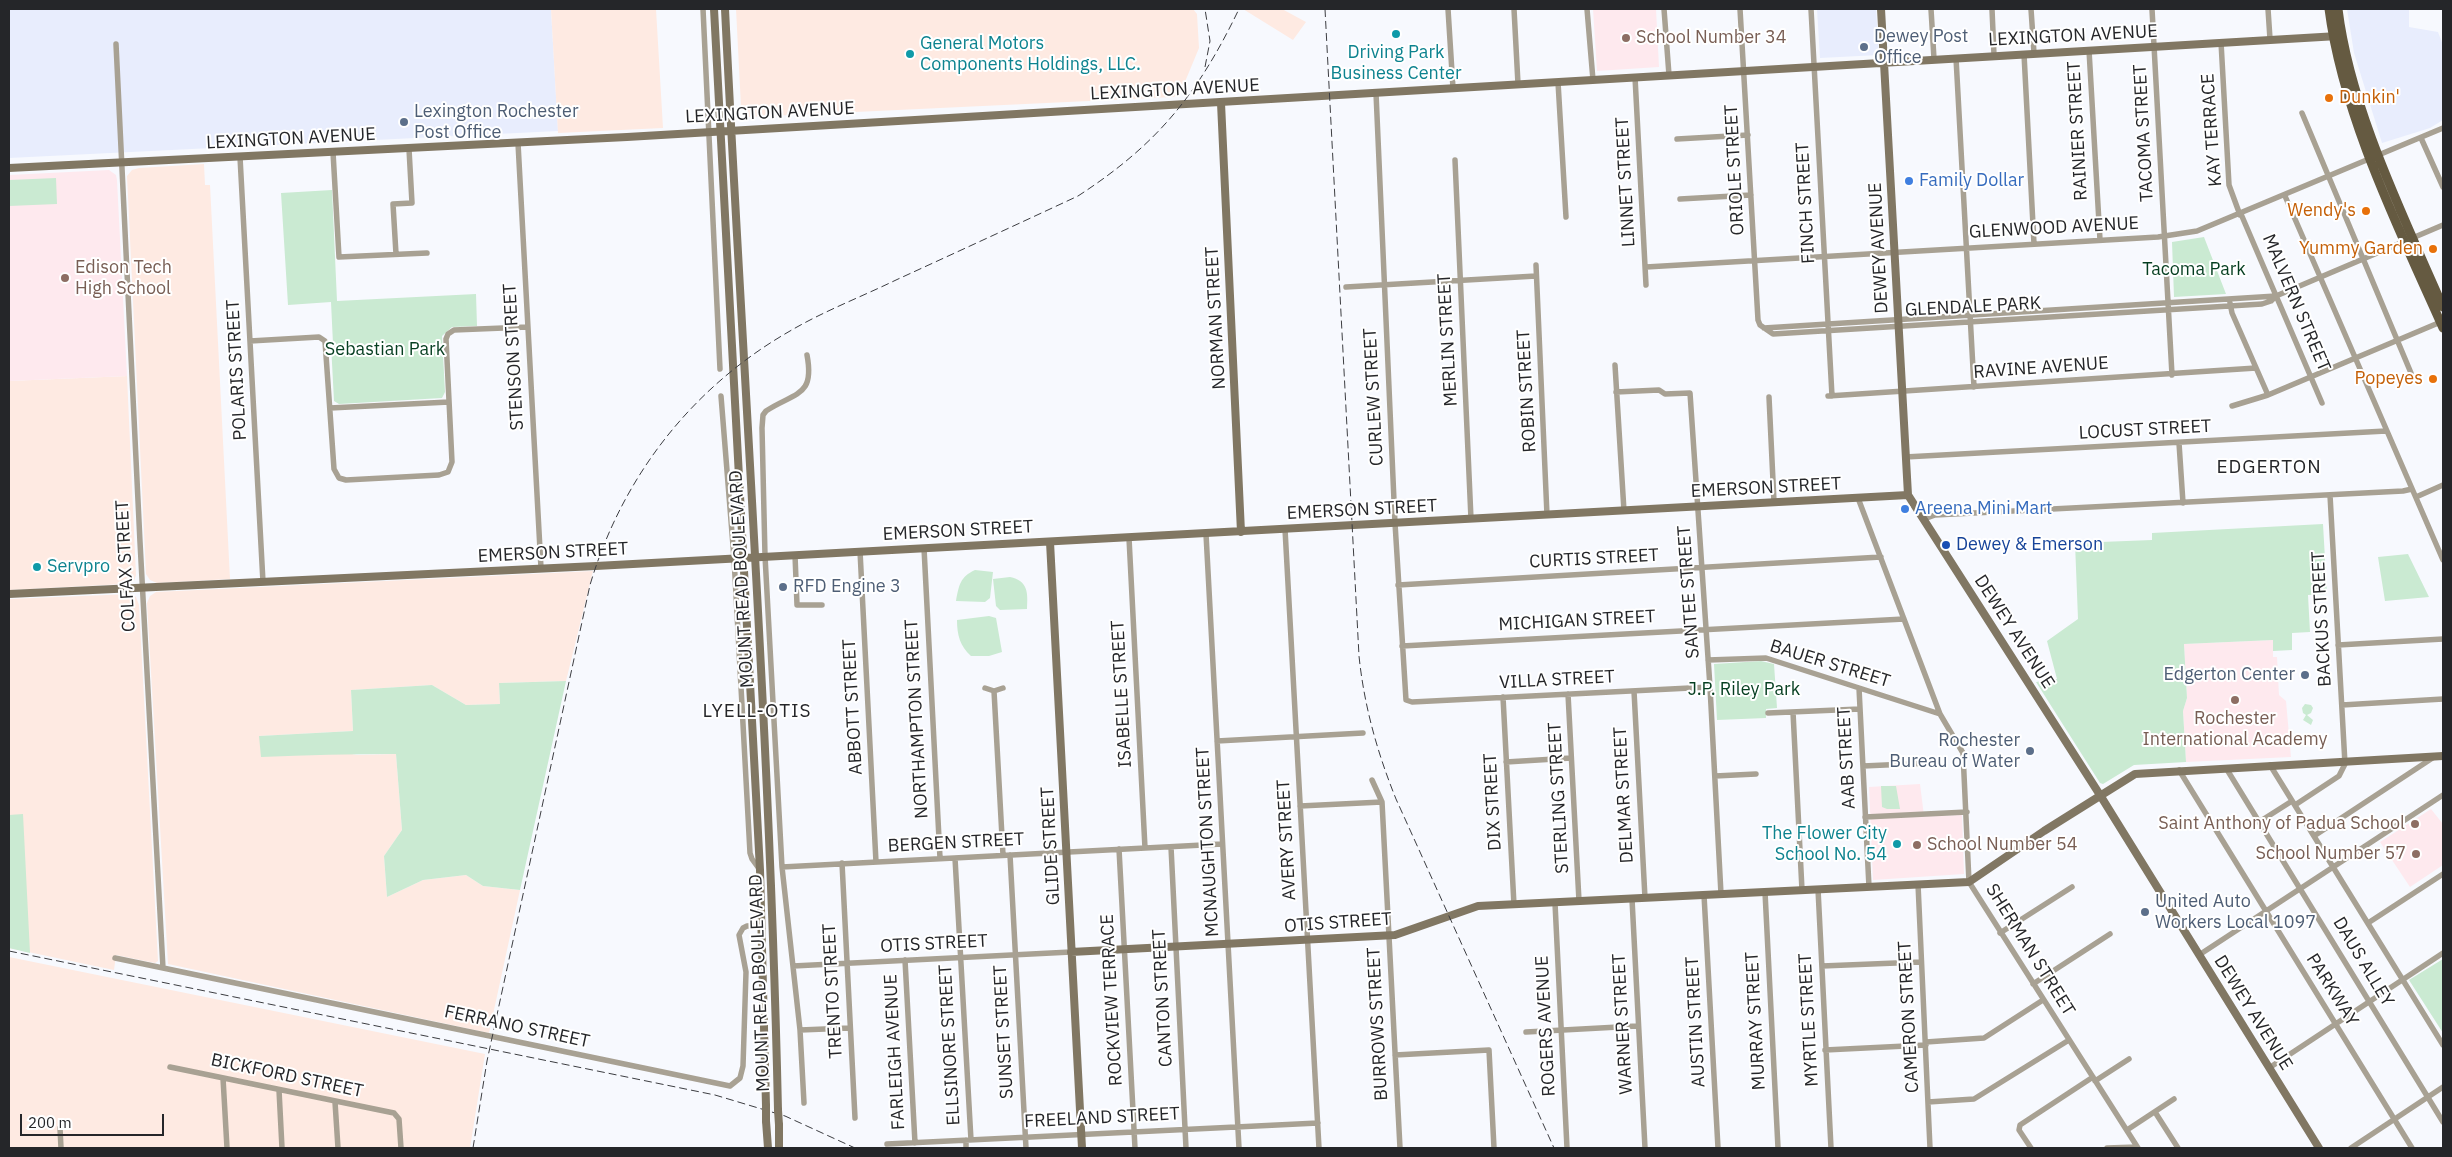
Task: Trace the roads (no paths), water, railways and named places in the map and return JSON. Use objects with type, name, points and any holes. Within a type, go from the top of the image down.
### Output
[{"type":"main road","points":[[2329,9],[2351,72],[2375,158],[2442,324]]},
{"type":"main road","points":[[2338,9],[2338,36]]},
{"type":"main road","points":[[2409,239],[2443,306]]},
{"type":"street","points":[[703,9],[720,369]]},
{"type":"street","name":"MOUNT READ BOULEVARD","points":[[714,9],[719,131],[760,870],[768,1148]]},
{"type":"street","name":"MOUNT READ BOULEVARD","points":[[725,9],[756,557],[775,945],[779,1148]]},
{"type":"street","points":[[1448,9],[1453,88]]},
{"type":"street","points":[[1514,9],[1518,84]]},
{"type":"street","points":[[1588,9],[1593,80]]},
{"type":"street","points":[[1664,9],[1669,75]]},
{"type":"street","name":"ORIOLE STREET","points":[[1740,9],[1758,320],[1764,328]]},
{"type":"street","name":"FINCH STREET","points":[[1811,9],[1830,396]]},
{"type":"street","name":"DEWEY AVENUE","points":[[1881,9],[1908,495],[2100,795],[2318,1148]]},
{"type":"street","points":[[1931,9],[1934,59]]},
{"type":"street","points":[[1992,9],[1994,55]]},
{"type":"street","points":[[2032,9],[2034,53]]},
{"type":"street","name":"TACOMA STREET","points":[[2152,9],[2172,375]]},
{"type":"street","points":[[2268,9],[2270,39]]},
{"type":"street","name":"LEXINGTON AVENUE","points":[[9,168],[731,131],[2338,36]]},
{"type":"street","name":"KAY TERRACE","points":[[2221,42],[2229,185],[2241,214]]},
{"type":"street","name":"COLFAX STREET","points":[[116,44],[142,588],[163,968]]},
{"type":"street","name":"RAINIER STREET","points":[[2089,50],[2100,240]]},
{"type":"street","points":[[2024,54],[2034,244]]},
{"type":"street","points":[[1956,58],[1974,387]]},
{"type":"street","name":"LINNET STREET","points":[[1635,77],[1646,285]]},
{"type":"street","points":[[1558,82],[1566,217]]},
{"type":"street","name":"CURLEW STREET","points":[[1376,92],[1398,584],[1406,700]]},
{"type":"street","name":"NORMAN STREET","points":[[1221,103],[1241,532]]},
{"type":"street","points":[[2302,113],[2411,373]]},
{"type":"street","name":"GLENWOOD AVENUE","points":[[1646,267],[2164,236],[2203,230],[2443,128]]},
{"type":"street","points":[[1677,139],[1748,135]]},
{"type":"street","points":[[2421,138],[2443,187]]},
{"type":"street","name":"STENSON STREET","points":[[518,143],[541,568]]},
{"type":"street","points":[[396,254],[393,204],[412,203],[409,149]]},
{"type":"street","points":[[333,152],[339,257],[427,253]]},
{"type":"street","name":"POLARIS STREET","points":[[240,157],[263,582]]},
{"type":"street","name":"MERLIN STREET","points":[[1455,160],[1471,519]]},
{"type":"street","points":[[711,183],[723,193]]},
{"type":"street","points":[[1680,199],[1751,195]]},
{"type":"street","points":[[2285,196],[2443,560]]},
{"type":"street","name":"MALVERN STREET","points":[[2241,214],[2322,403]]},
{"type":"street","name":"GLENDALE PARK","points":[[1764,328],[1775,334],[1828,327],[2230,303],[2264,304],[2276,296],[2443,224]]},
{"type":"street","name":"ROBIN STREET","points":[[1536,265],[1547,515]]},
{"type":"street","points":[[1346,287],[1536,276]]},
{"type":"street","points":[[2230,303],[2268,396]]},
{"type":"street","points":[[2232,406],[2268,396],[2442,324]]},
{"type":"street","points":[[250,341],[324,339],[327,344],[334,469],[339,478],[346,480],[439,475],[448,472],[451,466],[446,339],[449,332],[528,326]]},
{"type":"street","name":"MOUNT READ BOULEVARD","points":[[804,1103],[800,1030],[782,866],[765,556],[762,421],[766,411],[800,392],[808,383],[810,372],[807,355]]},
{"type":"street","points":[[1615,365],[1624,511]]},
{"type":"street","name":"RAVINE AVENUE","points":[[1830,396],[2256,368]]},
{"type":"street","name":"SANTEE STREET","points":[[1616,392],[1659,390],[1665,394],[1690,392],[1703,567],[1721,894]]},
{"type":"street","name":"MOUNT READ BOULEVARD","points":[[721,396],[734,558],[750,853],[760,870]]},
{"type":"street","points":[[1769,397],[1774,502]]},
{"type":"street","points":[[330,408],[449,402]]},
{"type":"street","name":"LOCUST STREET","points":[[1905,457],[2386,431]]},
{"type":"street","points":[[2179,443],[2182,502]]},
{"type":"street","points":[[2416,497],[2443,485]]},
{"type":"street","points":[[1924,519],[1935,516],[2412,489]]},
{"type":"street","name":"EMERSON STREET","points":[[9,594],[1206,534],[1908,495]]},
{"type":"street","name":"BACKUS STREET","points":[[2330,495],[2345,761]]},
{"type":"street","name":"SHERMAN STREET","points":[[1858,498],[1940,714],[1963,753],[1970,882],[2000,934],[2138,1147]]},
{"type":"street","name":"AVERY STREET","points":[[1285,529],[1319,1148]]},
{"type":"street","name":"MCNAUGHTON STREET","points":[[1206,534],[1239,1148]]},
{"type":"street","name":"ISABELLE STREET","points":[[1129,538],[1145,848]]},
{"type":"street","name":"GLIDE STREET","points":[[1050,542],[1082,1148]]},
{"type":"street","name":"NORTHAMPTON STREET","points":[[924,548],[940,858]]},
{"type":"street","name":"ABBOTT STREET","points":[[860,551],[876,862]]},
{"type":"street","points":[[795,555],[798,605],[822,604]]},
{"type":"street","name":"CURTIS STREET","points":[[1398,584],[1881,557]]},
{"type":"street","name":"MICHIGAN STREET","points":[[1402,646],[1904,618]]},
{"type":"street","points":[[2338,645],[2443,639]]},
{"type":"street","name":"BAUER STREET","points":[[1708,660],[1766,658],[1940,714]]},
{"type":"street","name":"VILLA STREET","points":[[1406,700],[1412,702],[1710,687]]},
{"type":"street","points":[[985,688],[994,691],[1003,688]]},
{"type":"street","name":"AAB STREET","points":[[1859,688],[1869,887]]},
{"type":"street","points":[[994,691],[1003,855]]},
{"type":"street","name":"DELMAR STREET","points":[[1634,691],[1645,898]]},
{"type":"street","name":"STERLING STREET","points":[[1568,694],[1579,901]]},
{"type":"street","name":"DIX STREET","points":[[1502,697],[1514,905]]},
{"type":"street","points":[[2342,705],[2443,699]]},
{"type":"street","points":[[1768,713],[1860,709]]},
{"type":"street","points":[[1793,712],[1802,890]]},
{"type":"street","points":[[1218,741],[1363,733]]},
{"type":"street","points":[[1970,882],[2100,795],[2135,774],[2440,756]]},
{"type":"street","points":[[2314,836],[2440,756]]},
{"type":"street","points":[[1506,762],[1571,758]]},
{"type":"street","points":[[2259,822],[2339,776],[2344,769],[2345,761]]},
{"type":"street","points":[[1863,766],[1930,762]]},
{"type":"street","points":[[2270,765],[2443,1045]]},
{"type":"street","name":"DAUS ALLEY","points":[[2226,768],[2443,1122]]},
{"type":"street","name":"PARKWAY","points":[[2179,770],[2412,1148]]},
{"type":"street","points":[[1715,776],[1756,774]]},
{"type":"street","name":"BURROWS STREET","points":[[1372,780],[1382,802],[1400,1148]]},
{"type":"street","points":[[2199,955],[2443,795]]},
{"type":"street","points":[[1300,806],[1382,802]]},
{"type":"street","points":[[1865,817],[1967,812]]},
{"type":"street","name":"BERGEN STREET","points":[[782,866],[1222,844]]},
{"type":"street","name":"CANTON STREET","points":[[1171,847],[1186,1148]]},
{"type":"street","name":"ROCKVIEW TERRACE","points":[[1119,849],[1135,1148]]},
{"type":"street","name":"SUNSET STREET","points":[[1010,855],[1026,1148]]},
{"type":"street","name":"ELLSINORE STREET","points":[[955,858],[968,1140],[966,1148]]},
{"type":"street","name":"TRENTO STREET","points":[[842,864],[855,1118]]},
{"type":"street","points":[[2368,923],[2443,874]]},
{"type":"street","name":"OTIS STREET","points":[[793,966],[1388,936],[1397,935],[1471,908],[1555,902],[1970,882]]},
{"type":"street","name":"CAMERON STREET","points":[[1918,884],[1930,1148]]},
{"type":"street","points":[[2000,934],[2072,888]]},
{"type":"street","name":"MYRTLE STREET","points":[[1818,889],[1830,1148]]},
{"type":"street","name":"MURRAY STREET","points":[[1765,892],[1778,1148]]},
{"type":"street","name":"AUSTIN STREET","points":[[1704,895],[1718,1148]]},
{"type":"street","name":"WARNER STREET","points":[[1632,899],[1645,1148]]},
{"type":"street","name":"ROGERS AVENUE","points":[[1555,902],[1567,1148]]},
{"type":"street","points":[[773,903],[762,925],[768,930],[775,945]]},
{"type":"street","name":"FERRANO STREET","points":[[116,958],[730,1086],[740,1078],[743,1066],[746,972],[739,935],[743,928],[747,926],[762,925]]},
{"type":"street","points":[[2033,984],[2110,934]]},
{"type":"street","points":[[2269,1068],[2443,953]]},
{"type":"street","name":"FARLEIGH AVENUE","points":[[905,960],[915,1143]]},
{"type":"street","points":[[1822,966],[1921,962]]},
{"type":"street","points":[[1825,1050],[1984,1038],[2043,1000]]},
{"type":"street","points":[[1526,1032],[1638,1026]]},
{"type":"street","points":[[800,1030],[850,1028]]},
{"type":"street","points":[[1928,1102],[1974,1099],[2069,1040]]},
{"type":"street","points":[[1395,1055],[1489,1050],[1494,1148]]},
{"type":"street","points":[[2031,1148],[2019,1130],[2020,1125],[2129,1059]]},
{"type":"street","name":"BICKFORD STREET","points":[[170,1068],[397,1115],[401,1148]]},
{"type":"street","points":[[223,1078],[227,1148]]},
{"type":"street","points":[[2351,1148],[2443,1087]]},
{"type":"street","points":[[279,1090],[282,1148]]},
{"type":"street","points":[[2127,1130],[2174,1099]]},
{"type":"street","points":[[335,1102],[338,1148]]},
{"type":"street","points":[[2155,1112],[2178,1148]]},
{"type":"street","name":"FREELAND STREET","points":[[887,1144],[1318,1123]]},
{"type":"street","points":[[60,1128],[61,1148]]},
{"type":"street","points":[[2107,1148],[2138,1147]]},
{"type":"railway","points":[[1205,9],[1210,41],[1205,67]]},
{"type":"railway","points":[[473,1148],[487,1061],[590,585],[604,545],[621,508],[642,472],[665,439],[692,408],[722,379],[790,331],[829,311],[1078,196],[1106,177],[1131,157],[1173,115],[1208,67],[1239,9]]},
{"type":"railway","points":[[1325,9],[1359,656],[1364,692],[1377,746],[1396,799],[1554,1148]]},
{"type":"railway","points":[[9,951],[715,1095],[785,1116],[855,1148]]},
{"type":"place","name":"Driving Park Business Center","points":[[1396,34]]},
{"type":"place","name":"School Number 34","points":[[1626,38]]},
{"type":"place","name":"Dewey Post Office","points":[[1864,47]]},
{"type":"place","name":"General Motors Components Holdings, LLC.","points":[[910,54]]},
{"type":"place","name":"Dunkin'","points":[[2329,98]]},
{"type":"place","name":"Lexington Rochester Post Office","points":[[404,122]]},
{"type":"place","name":"Family Dollar","points":[[1909,181]]},
{"type":"place","name":"Wendy's","points":[[2366,211]]},
{"type":"place","name":"Yummy Garden","points":[[2433,249]]},
{"type":"place","name":"Edison Tech High School","points":[[65,278]]},
{"type":"place","name":"Popeyes","points":[[2433,379]]},
{"type":"place","name":"Areena Mini Mart","points":[[1905,509]]},
{"type":"place","name":"Dewey & Emerson","points":[[1946,545]]},
{"type":"place","name":"Servpro","points":[[37,567]]},
{"type":"place","name":"RFD Engine 3","points":[[783,587]]},
{"type":"place","name":"Edgerton Center","points":[[2305,675]]},
{"type":"place","name":"Rochester International Academy","points":[[2235,700]]},
{"type":"place","name":"Rochester Bureau of Water","points":[[2030,751]]},
{"type":"place","name":"Saint Anthony of Padua School","points":[[2415,824]]},
{"type":"place","name":"The Flower City School No. 54","points":[[1897,844]]},
{"type":"place","name":"School Number 54","points":[[1917,845]]},
{"type":"place","name":"School Number 57","points":[[2416,854]]},
{"type":"place","name":"United Auto Workers Local 1097","points":[[2145,912]]},
{"type":"district","name":"EDGERTON","points":[[2269,468]]},
{"type":"district","name":"LYELL-OTIS","points":[[757,712]]},
{"type":"park label","name":"Tacoma Park","points":[[2194,270]]},
{"type":"park label","name":"Sebastian Park","points":[[385,350]]},
{"type":"park label","name":"J.P. Riley Park","points":[[1744,690]]}]
